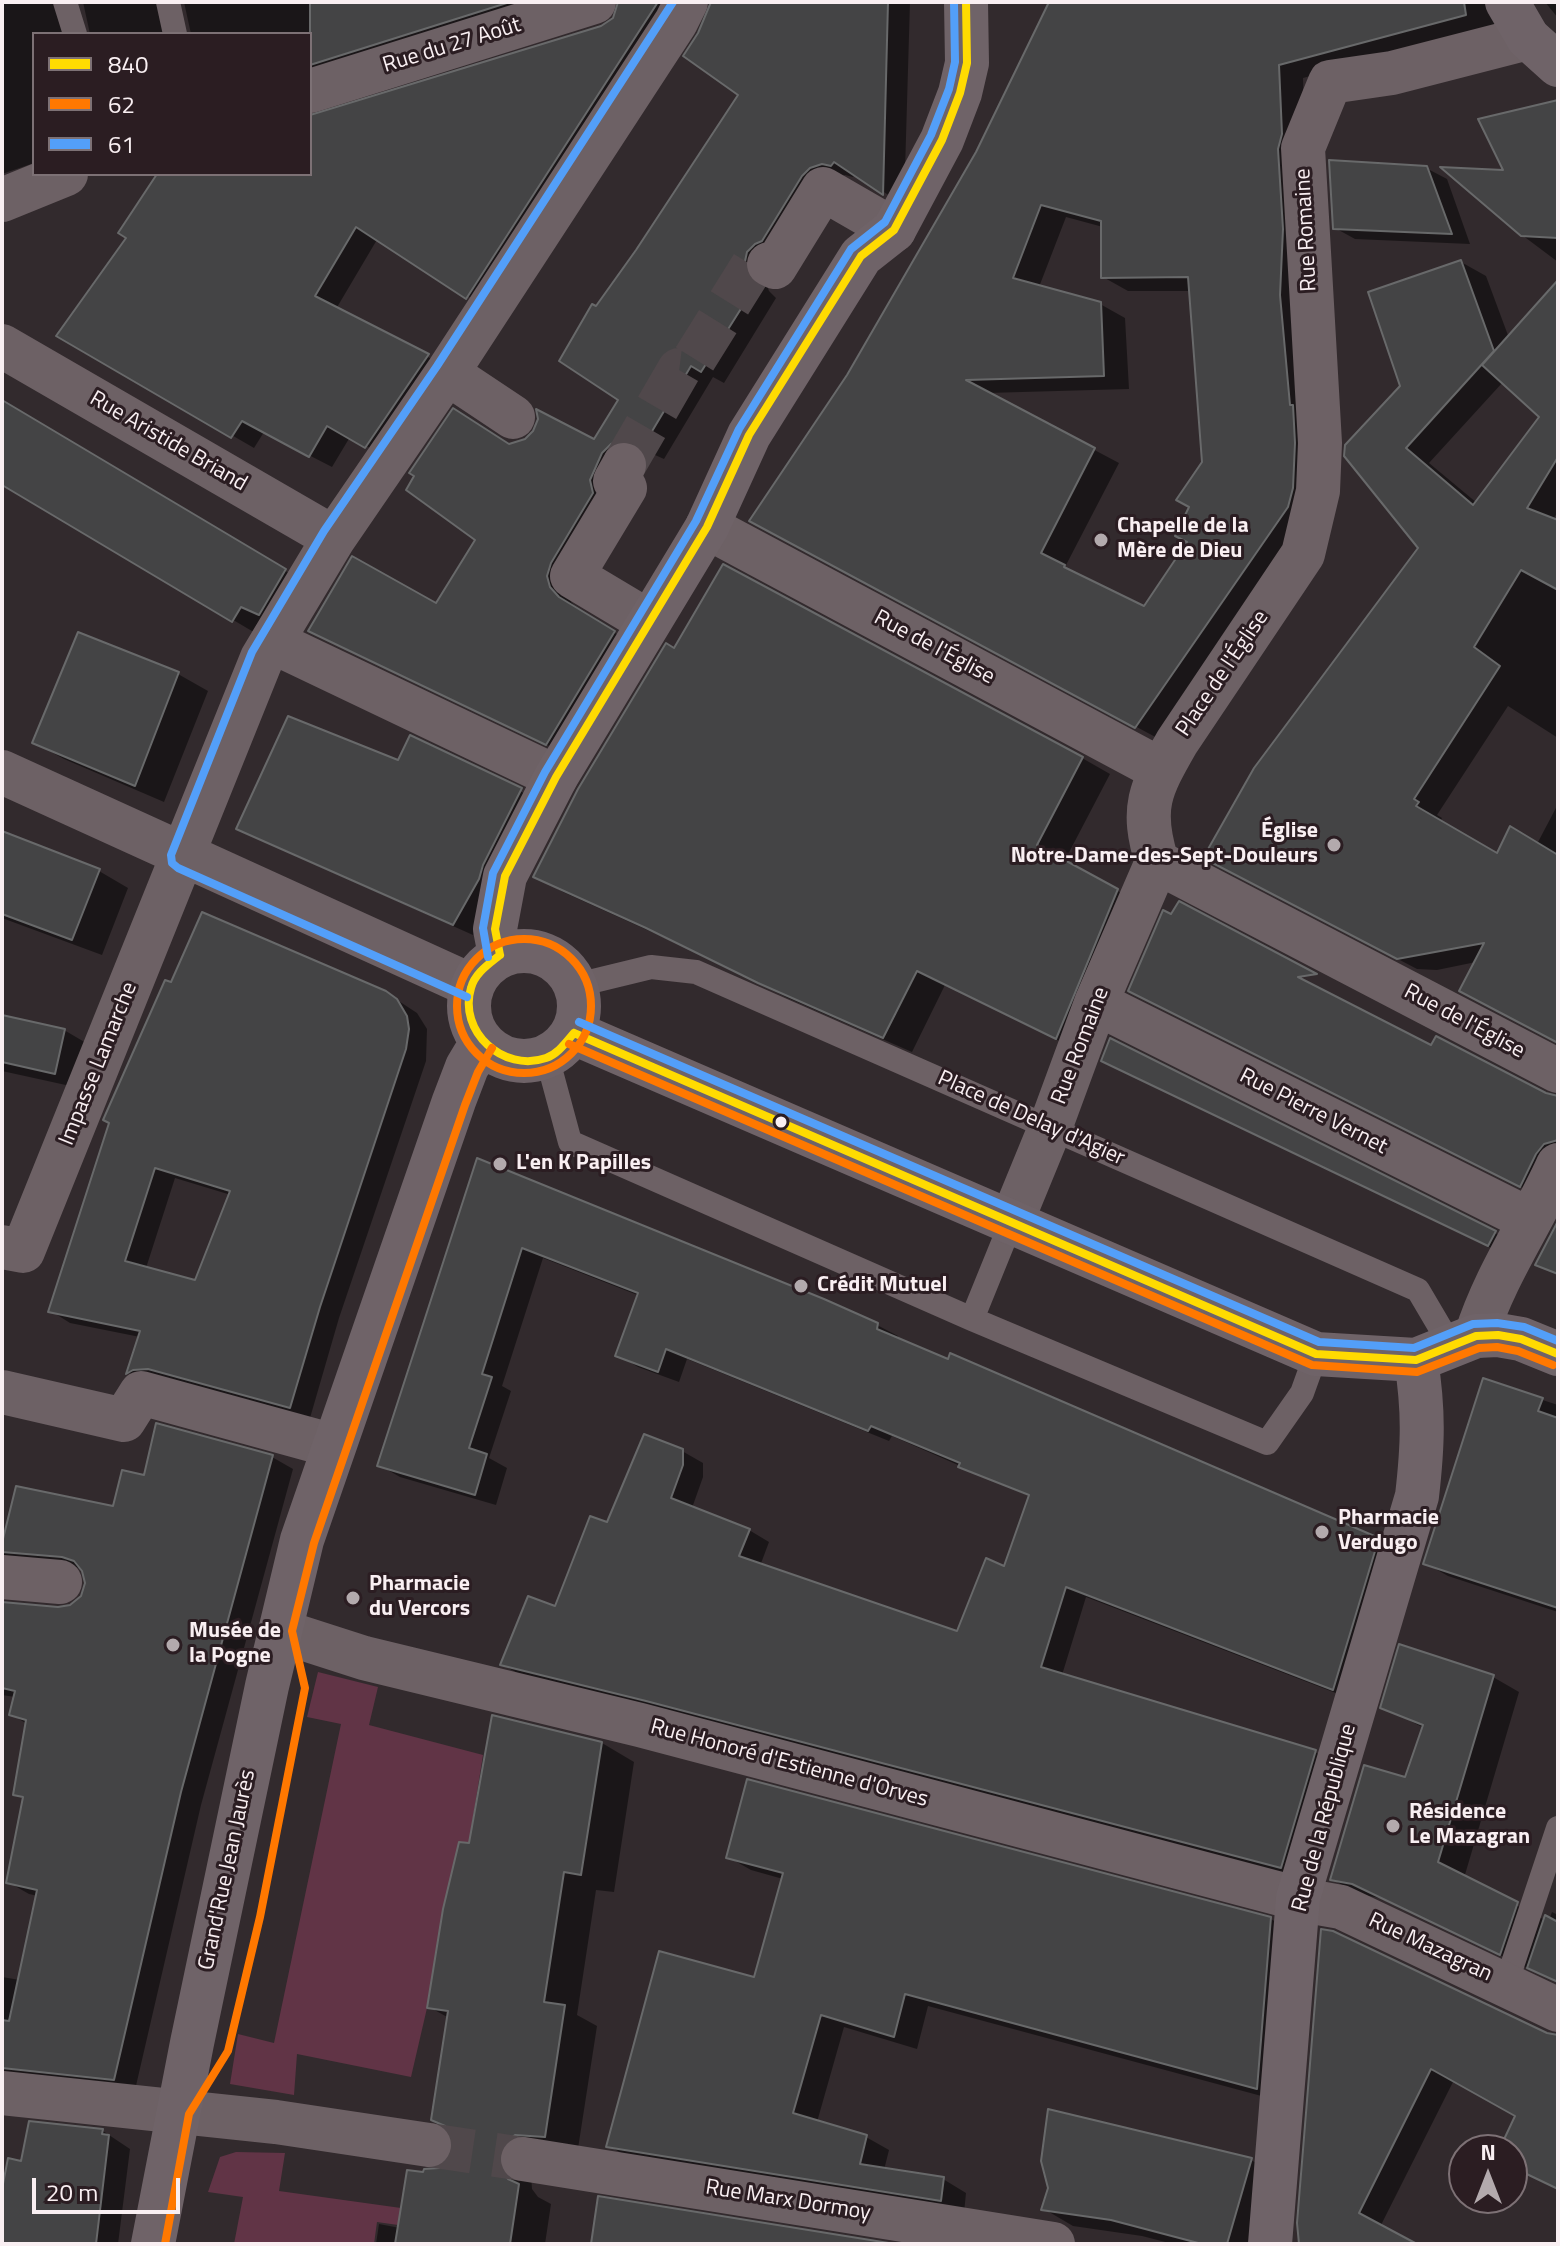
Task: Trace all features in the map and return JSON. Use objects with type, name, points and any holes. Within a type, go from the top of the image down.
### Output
[{"type":"main road","points":[[486,971],[522,949],[545,953],[564,966],[577,985],[581,1010],[560,1045],[523,1062],[500,1056],[482,1042],[472,1025],[468,1005],[486,971],[505,876],[556,777],[707,527],[749,435],[861,256],[894,230],[942,140],[960,93],[967,63],[966,2]]},
{"type":"main road","name":"Grand'Rue Jean Jaurès","points":[[153,2244],[178,2110],[217,2047],[248,1915],[293,1686],[280,1631],[302,1540],[454,1101],[467,1067],[482,1042]]},
{"type":"main road","points":[[560,1045],[1011,1223],[1316,1354],[1448,1347],[1498,1335],[1521,1339],[1558,1354]]},
{"type":"main road","name":"Rue de la République","points":[[1270,2244],[1298,1898],[1417,1496],[1423,1442],[1423,1405],[1448,1347]]},
{"type":"street","name":"Rue du 27 Août","points":[[312,90],[594,2]]},
{"type":"street","points":[[183,857],[262,658],[334,538],[447,373],[676,22],[686,2]]},
{"type":"street","name":"Rue Romaine","points":[[1318,491],[1320,443],[1303,148],[1330,82],[1392,73],[1531,35]]},
{"type":"street","points":[[2,200],[61,176]]},
{"type":"street","points":[[769,264],[775,267],[823,189],[894,230]]},
{"type":"street","name":"Rue Aristide Briand","points":[[2,346],[334,538]]},
{"type":"street","points":[[447,373],[513,417]]},
{"type":"street","points":[[624,465],[615,481],[625,488],[572,576],[649,622]]},
{"type":"street","name":"Place de l'Église","points":[[1157,862],[1148,835],[1148,802],[1161,770],[1303,554],[1318,491]]},
{"type":"street","name":"Rue de l'Église","points":[[707,527],[1161,770]]},
{"type":"street","points":[[273,642],[556,777]]},
{"type":"street","points":[[2,772],[183,857],[486,971]]},
{"type":"street","name":"Impasse Lamarche","points":[[2,1247],[23,1251],[183,857]]},
{"type":"street","name":"Rue Romaine","points":[[1011,1223],[1096,1003],[1157,862]]},
{"type":"street","name":"Rue de l'Église","points":[[1157,862],[1558,1071]]},
{"type":"street","name":"Rue Pierre Vernet","points":[[1096,1003],[1530,1220]]},
{"type":"street","points":[[1448,1347],[1487,1302],[1558,1165]]},
{"type":"street","points":[[2,1392],[124,1420],[141,1393],[334,1446]]},
{"type":"street","points":[[2,1577],[60,1582]]},
{"type":"street","name":"Rue Honoré d'Estienne d'Orves","points":[[280,1631],[364,1658],[640,1725],[1298,1898]]},
{"type":"street","name":"Rue Mazagran","points":[[1298,1898],[1341,1907],[1558,2010]]},
{"type":"street","points":[[2,2093],[178,2110],[429,2145]]},
{"type":"street","name":"Rue Marx Dormoy","points":[[523,2159],[1053,2244]]},
{"type":"lane","points":[[65,2],[74,32]]},
{"type":"lane","points":[[168,2],[175,32]]},
{"type":"lane","name":"Place de Delay d'Agier","points":[[577,985],[651,967],[696,972],[1418,1290],[1448,1347]]},
{"type":"lane","points":[[560,1045],[570,1142],[972,1319],[1267,1443],[1302,1393],[1316,1354]]},
{"type":"lane","name":"Rue Romaine","points":[[972,1319],[1011,1223]]},
{"type":"lane","points":[[1506,1984],[1558,1828]]},
{"type":"shaded area","points":[[318,1672],[378,1687],[369,1725],[483,1755],[469,1843],[459,1842],[411,2077],[297,2054],[294,2095],[230,2084],[238,2034],[274,2043],[341,1724],[307,1717]]},
{"type":"shaded area","points":[[236,2152],[285,2153],[279,2191],[401,2208],[398,2225],[377,2222],[374,2244],[234,2244],[243,2197],[208,2192],[220,2157]]},
{"type":"building","points":[[310,2],[510,2],[312,64]]},
{"type":"building","points":[[618,2],[658,2],[466,299],[356,227],[315,296],[429,354],[365,448],[327,426],[309,457],[242,421],[231,438],[56,336],[126,238],[118,233],[156,176],[312,176],[312,114],[601,26],[613,18]]},
{"type":"building","points":[[711,2],[888,2],[883,195],[834,162],[831,166],[822,164],[810,168],[762,241],[747,252],[744,266],[748,277],[756,285],[701,372],[691,366],[642,448],[623,440],[611,444],[602,453],[590,480],[593,493],[551,563],[547,576],[550,587],[559,597],[615,631],[546,745],[308,631],[352,556],[436,603],[475,540],[406,490],[414,476],[409,473],[453,408],[509,444],[525,439],[533,431],[538,419],[536,409],[594,439],[618,400],[559,361],[592,304],[596,306],[636,250],[738,95],[683,56],[698,33]]},
{"type":"building","points":[[1049,2],[1464,2],[1466,15],[1279,65],[1282,134],[1278,149],[1283,229],[1280,295],[1290,405],[1293,405],[1293,488],[1288,507],[1135,728],[749,521],[847,375],[976,152]],"holes":[[[1041,205],[1101,221],[1101,278],[1188,277],[1202,462],[1176,500],[1189,507],[1175,536],[1187,542],[1144,606],[1041,553],[1095,448],[966,380],[1104,376],[1101,302],[1013,278]]]},
{"type":"building","points":[[1558,100],[1558,238],[1521,236],[1440,167],[1503,170],[1478,119]]},
{"type":"building","points":[[1329,160],[1427,166],[1452,234],[1333,229]]},
{"type":"building","points":[[1461,260],[1494,351],[1406,448],[1473,505],[1539,417],[1482,365],[1558,280],[1558,457],[1527,508],[1558,520],[1558,590],[1521,570],[1474,647],[1500,666],[1414,799],[1419,802],[1416,806],[1497,853],[1510,826],[1558,855],[1558,1043],[1459,991],[1484,943],[1397,959],[1203,858],[1254,768],[1418,548],[1344,456],[1345,445],[1400,386],[1368,292]]},
{"type":"building","points":[[2,400],[286,569],[259,615],[241,607],[232,622],[2,485]]},
{"type":"building","points":[[723,564],[1083,757],[1037,845],[1118,889],[1056,1039],[917,971],[883,1038],[533,877],[578,789],[666,643],[674,648]]},
{"type":"building","points":[[78,632],[179,672],[135,786],[32,743]]},
{"type":"building","points":[[288,716],[398,760],[410,735],[522,788],[479,879],[453,925],[236,829]]},
{"type":"building","points":[[2,831],[100,869],[72,940],[2,914]]},
{"type":"building","points":[[1179,901],[1317,974],[1298,977],[1431,1045],[1436,1036],[1546,1093],[1558,1096],[1558,1140],[1544,1144],[1520,1187],[1128,991],[1163,910],[1171,914]]},
{"type":"building","points":[[202,912],[386,991],[397,999],[407,1016],[406,1049],[320,1307],[290,1408],[148,1369],[126,1374],[140,1331],[48,1312],[109,1123],[103,1120],[165,980],[171,982]],"holes":[[[155,1168],[230,1191],[195,1280],[125,1261]]]},
{"type":"building","points":[[2,1015],[65,1029],[55,1074],[2,1062]]},
{"type":"building","points":[[1110,1038],[1496,1231],[1488,1246],[1101,1061]]},
{"type":"building","points":[[477,1158],[824,1299],[878,1323],[877,1329],[948,1359],[950,1353],[1379,1538],[1333,1690],[1066,1587],[1041,1667],[1316,1750],[1281,1868],[500,1665],[528,1596],[555,1606],[590,1516],[607,1522],[644,1434],[683,1449],[683,1465],[671,1498],[750,1529],[739,1556],[957,1631],[986,1558],[1004,1566],[1029,1495],[958,1467],[960,1463],[871,1426],[868,1431],[666,1349],[658,1372],[615,1356],[638,1293],[522,1248],[482,1374],[492,1377],[469,1448],[487,1454],[475,1495],[377,1466]]},
{"type":"building","points":[[1558,1221],[1558,1274],[1535,1265]]},
{"type":"building","points":[[1483,1378],[1543,1398],[1538,1411],[1558,1418],[1558,1608],[1423,1564]]},
{"type":"building","points":[[156,1423],[273,1455],[181,1792],[114,2080],[2,2068],[2,2020],[9,2021],[37,1890],[6,1883],[23,1797],[13,1795],[26,1720],[9,1715],[15,1691],[2,1688],[2,1602],[58,1607],[70,1605],[81,1596],[85,1583],[82,1571],[74,1561],[62,1557],[2,1552],[2,1543],[16,1486],[113,1506],[122,1470],[144,1475]]},
{"type":"building","name":"Résidence Le Mazagran","points":[[1399,1644],[1494,1675],[1438,1862],[1518,1902],[1500,1955],[1352,1884],[1330,1880],[1364,1765],[1405,1777],[1423,1725],[1380,1708]]},
{"type":"building","points":[[492,1715],[602,1742],[581,1875],[564,1872],[544,2002],[565,2005],[545,2137],[515,2135],[504,2143],[499,2154],[500,2169],[508,2179],[519,2184],[510,2244],[395,2244],[407,2170],[423,2172],[424,2169],[439,2168],[449,2160],[454,2149],[452,2137],[445,2126],[431,2120],[448,2011],[427,2008],[443,1909],[459,1842],[469,1843]]},
{"type":"building","points":[[747,1779],[1271,1917],[1257,2089],[905,1994],[894,2037],[821,2015],[793,2113],[867,2135],[860,2164],[944,2177],[941,2201],[606,2147],[659,1951],[754,1977],[783,1873],[726,1858]]},
{"type":"building","points":[[1545,1915],[1558,1922],[1558,1982],[1527,1968]]},
{"type":"building","points":[[1321,1929],[1333,1931],[1547,2033],[1558,2035],[1558,2189],[1528,2175],[1528,2134],[1507,2134],[1515,2116],[1431,2069],[1359,2213],[1417,2244],[1299,2244],[1297,2223]]},
{"type":"building","points":[[1048,2109],[1252,2158],[1227,2244],[1202,2244],[1111,2220],[1041,2210],[1048,2188],[1041,2161]]},
{"type":"building","points":[[29,2121],[103,2129],[102,2134],[109,2135],[96,2244],[2,2244],[2,2189],[8,2158],[21,2161]]},
{"type":"building","points":[[598,2196],[895,2244],[591,2244]]},
{"type":"tunnel","points":[[624,465],[679,370],[687,371],[758,257],[769,264]]},
{"type":"tunnel","points":[[429,2145],[523,2159]]},
{"type":"transit line","name":"61","points":[[467,997],[178,868],[172,863],[171,855],[252,652],[324,531],[437,366],[673,2]]},
{"type":"transit line","name":"61","points":[[488,957],[483,928],[493,873],[545,772],[696,521],[739,429],[851,249],[885,222],[931,135],[949,89],[955,62],[954,2]]},
{"type":"transit line","name":"840","points":[[500,955],[495,929],[505,876],[556,777],[707,527],[749,435],[861,256],[894,230],[942,140],[960,93],[967,63],[966,2]]},
{"type":"transit line","name":"62","points":[[524,939],[550,944],[572,958],[586,980],[591,1006],[586,1032],[572,1054],[550,1068],[524,1073],[498,1068],[476,1054],[462,1032],[457,1006],[462,980],[476,958],[498,944],[524,939]]},
{"type":"transit line","name":"840","points":[[500,955],[483,969],[471,988],[471,1019],[488,1045],[500,1054],[530,1061],[554,1054],[574,1033]]},
{"type":"transit line","name":"61","points":[[579,1022],[1319,1342],[1414,1348],[1473,1324],[1497,1323],[1524,1327],[1558,1341]]},
{"type":"transit line","name":"840","points":[[574,1033],[1316,1354],[1416,1360],[1476,1336],[1498,1335],[1521,1339],[1558,1354]]},
{"type":"transit line","name":"62","points":[[569,1044],[1312,1365],[1417,1372],[1479,1348],[1497,1347],[1518,1351],[1553,1365]]},
{"type":"transit line","name":"62","points":[[165,2244],[189,2114],[228,2051],[260,1917],[305,1688],[292,1631],[314,1543],[465,1105],[492,1048]]},
{"type":"place","name":"Chapelle de la Mère de Dieu","points":[[1101,540]]},
{"type":"place","name":"Église Notre-Dame-des-Sept-Douleurs","points":[[1334,845]]},
{"type":"place","name":"L'en K Papilles","points":[[500,1164]]},
{"type":"place","name":"Crédit Mutuel","points":[[801,1286]]},
{"type":"place","name":"Pharmacie Verdugo","points":[[1322,1532]]},
{"type":"place","name":"Pharmacie du Vercors","points":[[353,1598]]},
{"type":"place","name":"Musée de la Pogne","points":[[173,1645]]},
{"type":"place","name":"Résidence Le Mazagran","points":[[1393,1826]]}]
